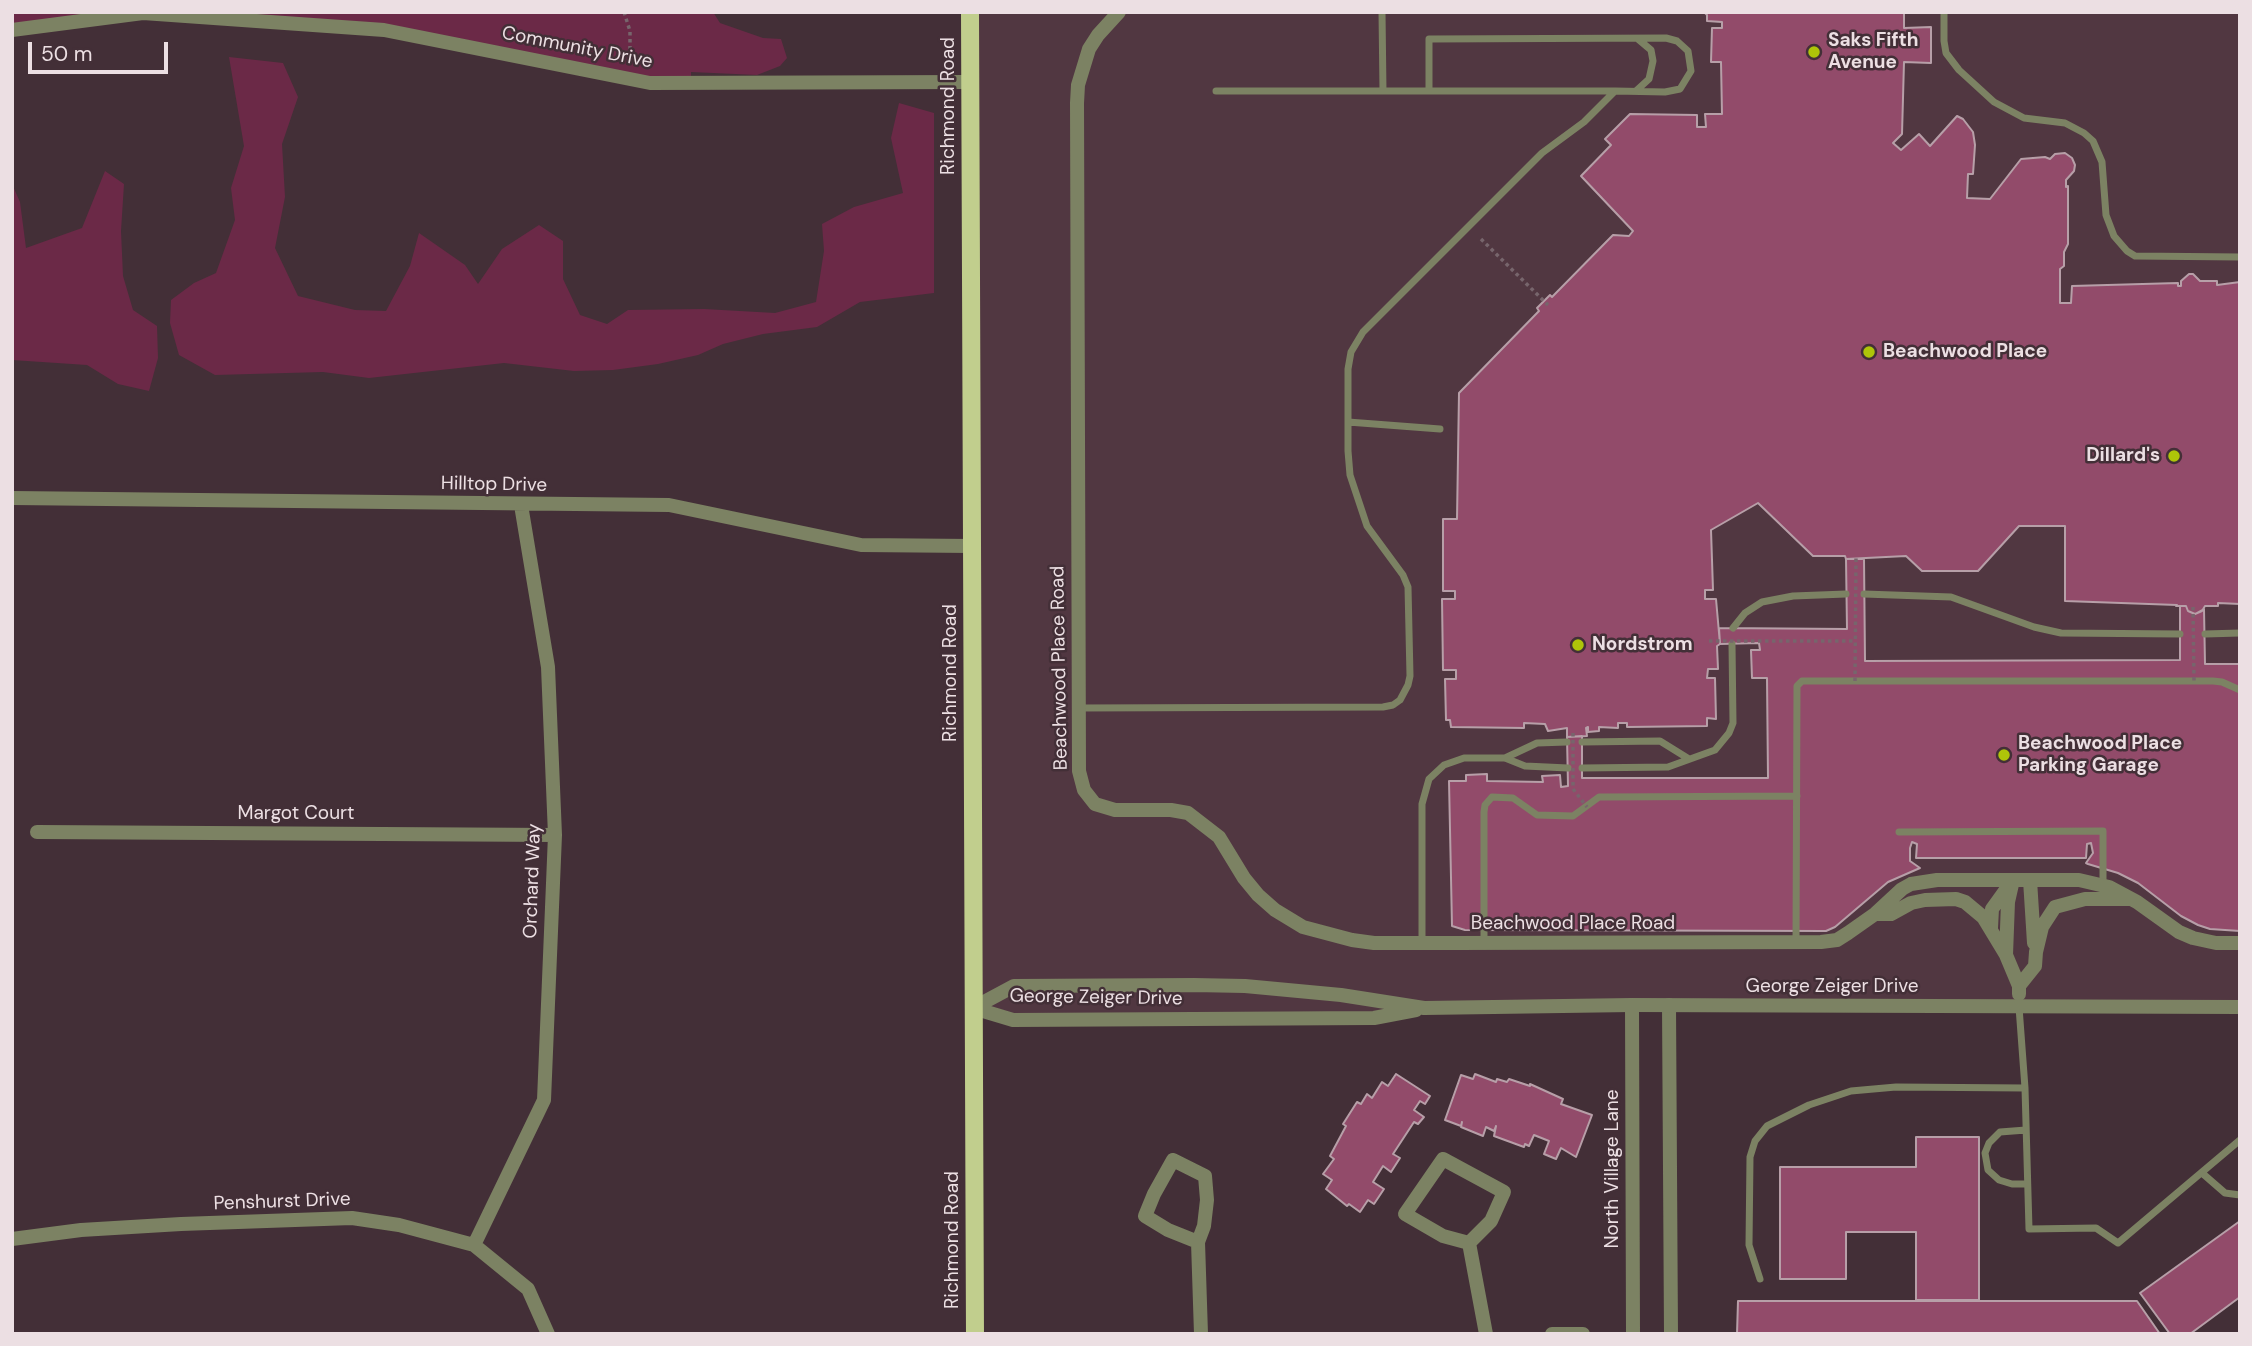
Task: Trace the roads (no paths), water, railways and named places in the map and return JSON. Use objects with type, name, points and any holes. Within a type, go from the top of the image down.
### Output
[{"type":"main road","name":"Richmond Road","points":[[970,12],[975,1334]]},
{"type":"street","name":"Beachwood Place Road","points":[[1119,12],[1089,49],[1078,85],[1080,781],[1095,804],[1115,810],[1181,811],[1197,819],[1219,837],[1244,878],[1258,895],[1290,920],[1303,927],[1352,940],[1422,943],[1837,940],[1875,914],[1911,884],[1937,880],[2079,880],[2103,885],[2133,899],[2179,932],[2193,938],[2216,943],[2240,943]]},
{"type":"street","name":"Community Drive","points":[[12,30],[144,13],[384,30],[650,83],[969,82]]},
{"type":"street","name":"Hilltop Drive","points":[[12,498],[669,505],[861,545],[972,546]]},
{"type":"street","name":"Orchard Way","points":[[474,1245],[544,1100],[555,835],[548,667],[521,505]]},
{"type":"street","name":"Margot Court","points":[[37,832],[555,835]]},
{"type":"street","points":[[1992,933],[1992,909],[2013,880]]},
{"type":"street","points":[[2006,955],[2008,902],[2013,880]]},
{"type":"street","points":[[2030,880],[2035,959]]},
{"type":"street","points":[[1875,914],[1891,914],[1911,903],[1925,900],[1956,899],[1965,902],[1978,911],[2006,955],[2019,986],[2019,1007]]},
{"type":"street","points":[[2019,986],[2035,959],[2042,927],[2055,907],[2085,899],[2133,899]]},
{"type":"street","name":"George Zeiger Drive","points":[[973,1008],[1014,986],[1207,985],[1341,995],[1424,1008],[1632,1005],[2240,1007]]},
{"type":"street","name":"North Village Lane","points":[[1632,1005],[1633,1334]]},
{"type":"street","points":[[1669,1005],[1671,1334]]},
{"type":"street","name":"George Zeiger Drive","points":[[973,1008],[1013,1020],[1374,1018],[1424,1008]]},
{"type":"street","points":[[1443,1159],[1504,1192],[1491,1221],[1469,1243],[1443,1236],[1405,1214],[1443,1159]]},
{"type":"street","points":[[1198,1242],[1168,1230],[1145,1216],[1173,1160],[1205,1175],[1207,1200],[1204,1226],[1198,1242],[1201,1334]]},
{"type":"street","name":"Penshurst Drive","points":[[12,1239],[81,1230],[352,1218],[399,1224],[474,1245],[528,1289],[548,1334]]},
{"type":"street","points":[[1469,1243],[1486,1334]]},
{"type":"street","points":[[1552,1334],[1583,1334]]},
{"type":"lane","points":[[1382,12],[1383,91]]},
{"type":"lane","points":[[1944,12],[1946,53],[1959,70],[1994,102],[2024,118],[2065,122],[2093,141],[2102,162],[2106,215],[2114,236],[2127,251],[2135,256],[2240,257]]},
{"type":"lane","points":[[1634,91],[1649,79],[1653,61],[1651,50],[1637,38]]},
{"type":"lane","points":[[1216,91],[1429,91],[1615,91],[1634,91],[1677,90],[1684,85],[1691,71],[1689,54],[1677,41],[1665,38],[1429,40],[1429,91]]},
{"type":"lane","points":[[1079,708],[1383,708],[1400,700],[1410,676],[1408,587],[1395,564],[1374,537],[1360,508],[1348,464],[1349,360],[1363,332],[1542,153],[1584,122],[1615,91]]},
{"type":"lane","points":[[1348,422],[1440,429]]},
{"type":"lane","points":[[1733,628],[1745,613],[1762,602],[1793,596],[1846,594]]},
{"type":"lane","points":[[1864,594],[1951,597],[2020,622],[2061,633],[2180,634]]},
{"type":"lane","points":[[2205,634],[2240,633]]},
{"type":"lane","points":[[1582,768],[1668,767],[1715,750],[1729,733],[1733,723],[1732,644]]},
{"type":"lane","points":[[1796,942],[1797,686],[1802,681],[2194,681],[2222,682],[2240,690]]},
{"type":"lane","points":[[1582,742],[1660,741],[1689,759]]},
{"type":"lane","points":[[1422,943],[1422,804],[1425,788],[1437,771],[1454,760],[1505,758],[1537,743],[1567,742]]},
{"type":"lane","points":[[1505,758],[1525,766],[1568,768]]},
{"type":"lane","points":[[1484,943],[1484,812],[1488,800],[1492,797],[1509,797],[1541,816],[1573,816],[1599,797],[1797,796]]},
{"type":"lane","points":[[1899,832],[2103,831],[2103,885]]},
{"type":"lane","points":[[2019,1007],[2025,1087],[2029,1230],[2095,1228],[2118,1243],[2240,1140]]},
{"type":"lane","points":[[1760,1279],[1749,1245],[1750,1157],[1755,1141],[1767,1126],[1809,1105],[1851,1091],[1896,1087],[2025,1087]]},
{"type":"lane","points":[[2026,1130],[2000,1132],[1989,1143],[1985,1153],[1988,1170],[1999,1180],[2012,1184],[2027,1184]]},
{"type":"lane","points":[[2202,1173],[2225,1193],[2240,1195]]},
{"type":"place","name":"Saks Fifth Avenue","points":[[1814,52]]},
{"type":"place","name":"Beachwood Place","points":[[1869,352]]},
{"type":"place","name":"Dillard's","points":[[2174,456]]},
{"type":"place","name":"Nordstrom","points":[[1578,645]]},
{"type":"place","name":"Beachwood Place Parking Garage","points":[[2004,755]]}]
